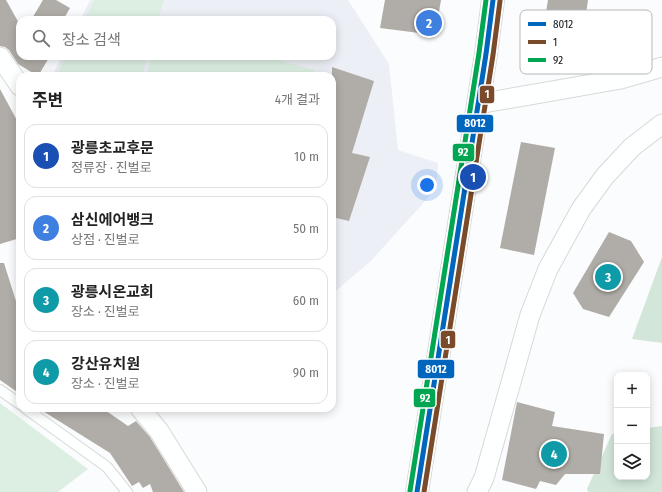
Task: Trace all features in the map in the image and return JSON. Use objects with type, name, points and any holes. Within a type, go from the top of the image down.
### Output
[{"type":"street","points":[[417,492],[486,54],[493,0]]},
{"type":"street","points":[[0,57],[16,80]]},
{"type":"street","points":[[652,70],[662,67]]},
{"type":"street","points":[[478,104],[568,87],[621,79],[638,74]]},
{"type":"street","points":[[477,492],[484,478],[530,315],[548,270],[581,209],[605,176],[632,147],[662,124]]},
{"type":"street","points":[[143,412],[159,431],[197,492]]},
{"type":"lane","points":[[0,390],[16,401]]},
{"type":"lane","points":[[30,412],[106,467],[127,492]]},
{"type":"shaded area","points":[[90,0],[348,0],[389,64],[398,150],[438,163],[436,189],[370,262],[336,291],[336,72],[54,72],[60,60],[336,60],[336,16],[82,16]]},
{"type":"green space","points":[[94,0],[164,0],[159,16],[86,16]]},
{"type":"green space","points":[[64,60],[147,60],[143,72],[58,72]]},
{"type":"green space","points":[[151,60],[277,60],[315,70],[314,72],[147,72]]},
{"type":"green space","points":[[662,257],[662,343],[632,339]]},
{"type":"green space","points":[[0,403],[88,469],[58,492],[0,492]]},
{"type":"green space","points":[[662,426],[662,492],[588,492],[587,489],[612,434],[614,434],[614,480],[650,480],[650,428]]},
{"type":"building","points":[[0,0],[6,0],[16,18],[16,60],[48,60],[40,72],[31,72],[18,64],[9,50],[0,46]]},
{"type":"building","points":[[43,0],[56,0],[70,8],[65,16],[33,16]]},
{"type":"building","points":[[385,0],[441,0],[435,35],[380,28]]},
{"type":"building","points":[[548,0],[588,0],[587,10],[546,10]]},
{"type":"building","points":[[332,67],[374,81],[352,153],[370,157],[349,221],[336,218],[336,72],[332,72]]},
{"type":"building","points":[[0,89],[16,119],[16,239],[0,244]]},
{"type":"building","points":[[521,142],[555,148],[534,255],[500,248]]},
{"type":"building","points":[[609,232],[631,241],[644,262],[609,317],[583,309],[573,293]]},
{"type":"building","points":[[0,263],[4,263],[16,301],[16,391],[0,380]]},
{"type":"building","points":[[517,402],[555,412],[552,426],[604,434],[600,474],[565,474],[556,485],[540,481],[536,489],[502,480]]},
{"type":"building","points":[[44,412],[108,412],[128,426],[136,421],[150,437],[184,492],[153,492],[150,484],[143,488],[139,482],[132,486],[110,453]]},
{"type":"transit line","name":"92","points":[[410,491],[486,0]]},
{"type":"transit line","name":"8012","points":[[417,492],[486,54],[493,0]]},
{"type":"transit line","name":"1","points":[[424,492],[493,55],[500,1]]},
{"type":"place","name":"삼신에어뱅크","points":[[429,23]]},
{"type":"place","name":"광릉초교후문","points":[[473,177]]},
{"type":"place","name":"광릉시온교회","points":[[608,277]]},
{"type":"place","name":"강산유치원","points":[[554,454]]}]
